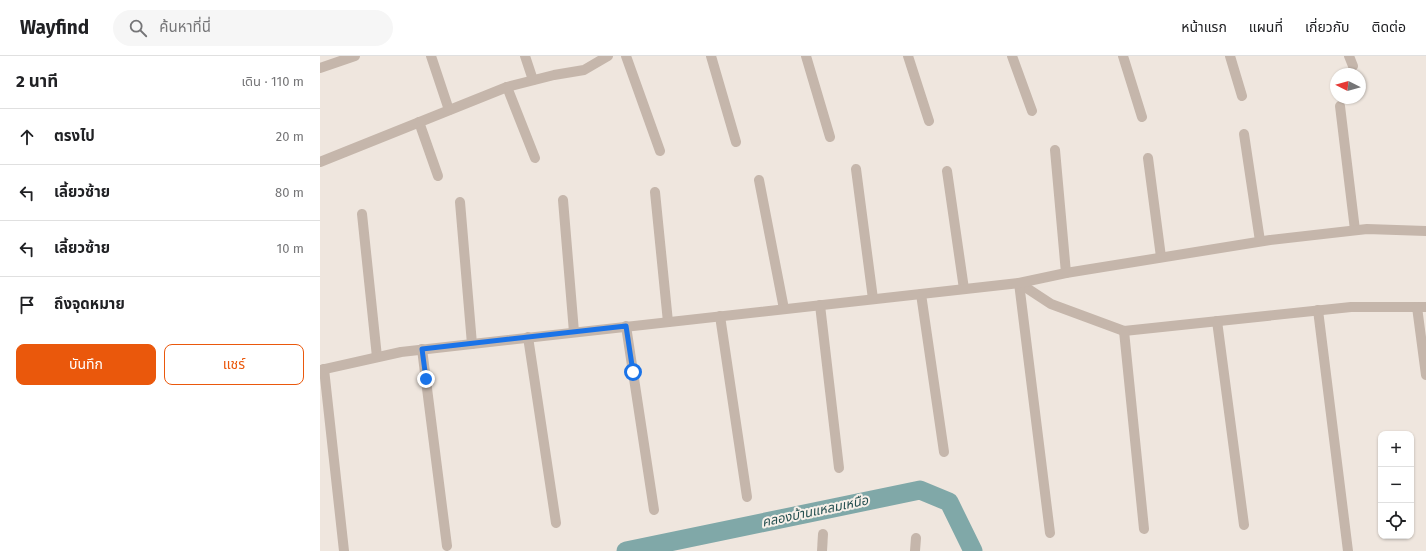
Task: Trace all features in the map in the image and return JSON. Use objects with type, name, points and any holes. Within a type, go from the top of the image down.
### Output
[{"type":"street","points":[[320,68],[335,59],[355,56]]},
{"type":"street","points":[[431,56],[449,110]]},
{"type":"street","points":[[525,56],[533,80]]},
{"type":"street","points":[[320,162],[507,87],[554,75],[584,70],[608,56]]},
{"type":"street","points":[[626,56],[660,151]]},
{"type":"street","points":[[711,56],[736,142]]},
{"type":"street","points":[[806,56],[830,137]]},
{"type":"street","points":[[908,56],[929,121]]},
{"type":"street","points":[[1012,56],[1032,111]]},
{"type":"street","points":[[1123,56],[1142,117]]},
{"type":"street","points":[[1230,56],[1242,96]]},
{"type":"street","points":[[1349,56],[1353,66]]},
{"type":"street","points":[[507,87],[535,158]]},
{"type":"street","points":[[1340,106],[1355,230]]},
{"type":"street","points":[[419,122],[438,176]]},
{"type":"street","points":[[1244,134],[1260,241]]},
{"type":"street","points":[[1055,150],[1066,273]]},
{"type":"street","points":[[1148,158],[1161,257]]},
{"type":"street","points":[[856,169],[873,299]]},
{"type":"street","points":[[947,171],[964,289]]},
{"type":"street","points":[[759,180],[784,309]]},
{"type":"street","points":[[655,192],[668,322]]},
{"type":"street","points":[[562,200],[574,332]]},
{"type":"street","points":[[460,202],[472,344]]},
{"type":"street","points":[[362,214],[377,356]]},
{"type":"street","points":[[344,551],[322,370],[377,356],[422,349],[1019,283],[1066,273],[1260,241],[1367,229],[1426,231]]},
{"type":"street","points":[[1019,283],[1051,304],[1124,331],[1351,307],[1421,307],[1426,375]]},
{"type":"street","points":[[1019,283],[1050,533]]},
{"type":"street","points":[[921,294],[944,452]]},
{"type":"street","points":[[820,305],[839,468]]},
{"type":"street","points":[[1318,310],[1348,551]]},
{"type":"street","points":[[720,316],[747,498]]},
{"type":"street","points":[[1217,321],[1244,525]]},
{"type":"street","points":[[626,326],[654,510]]},
{"type":"street","points":[[1124,331],[1144,529]]},
{"type":"street","points":[[528,337],[556,523]]},
{"type":"street","points":[[422,349],[447,546]]},
{"type":"street","points":[[822,551],[823,534]]},
{"type":"street","points":[[915,551],[916,538]]},
{"type":"waterway","name":"คลองบ้านแหลมเหนือ","points":[[626,551],[920,490],[949,502],[973,551]]},
{"type":"route","points":[[426,379],[422,349],[626,326],[633,372]]}]
